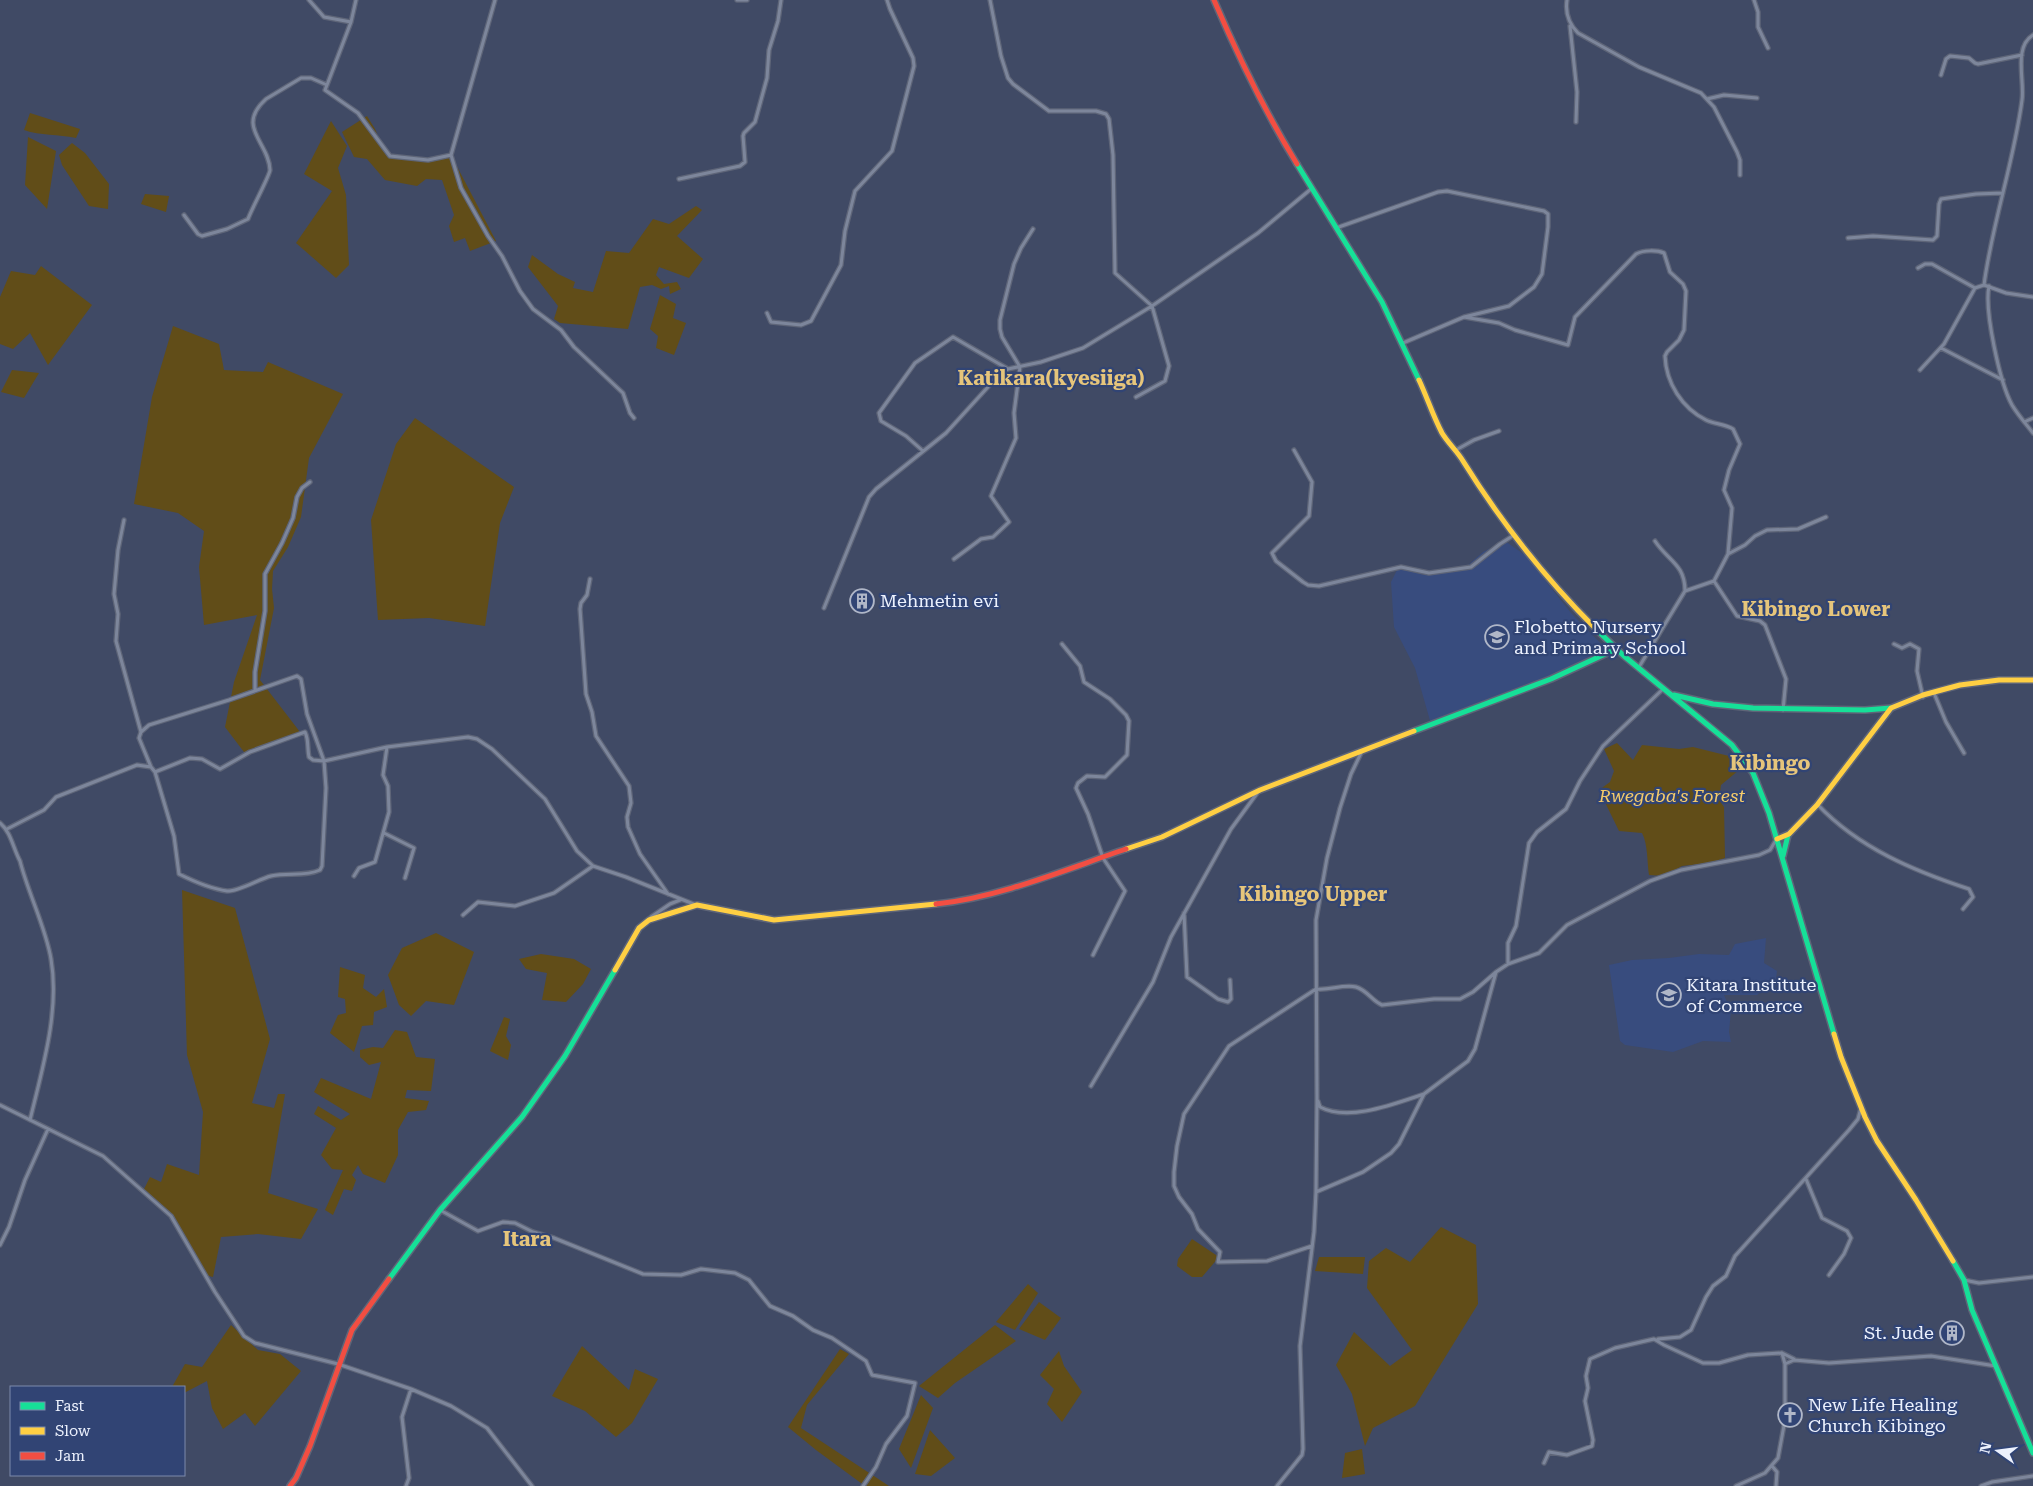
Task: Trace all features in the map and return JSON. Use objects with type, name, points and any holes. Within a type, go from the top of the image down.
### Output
[{"type":"street","points":[[309,0],[324,17],[350,22]]},
{"type":"street","points":[[356,0],[325,90],[358,113],[390,156],[421,160],[451,154]]},
{"type":"street","points":[[495,0],[451,154],[461,188],[488,236],[502,256],[520,291],[533,309],[561,330],[574,347],[623,394],[630,413],[634,418]]},
{"type":"street","points":[[737,0],[747,0]]},
{"type":"street","points":[[679,179],[740,166],[745,162],[743,136],[755,122],[765,86],[769,50],[778,21],[781,0]]},
{"type":"street","points":[[767,313],[771,322],[801,324],[812,321],[841,265],[845,231],[855,191],[892,150],[914,66],[913,58],[890,9],[888,0]]},
{"type":"street","points":[[990,0],[1001,56],[1008,78],[1013,84],[1049,111],[1096,111],[1106,114],[1108,118],[1113,155],[1115,274],[1152,306],[1169,366],[1165,381],[1136,397]]},
{"type":"street","points":[[1214,0],[1234,46],[1276,130],[1357,260],[1403,343],[1443,434],[1456,450],[1489,502],[1527,554],[1575,608],[1616,649],[1716,730],[1743,758],[1762,792],[1837,1044],[1861,1107],[1877,1141],[1916,1200],[1964,1280],[1965,1293],[2033,1453]]},
{"type":"street","points":[[1567,0],[1566,8],[1570,25],[1577,92],[1576,122]]},
{"type":"street","points":[[1754,0],[1758,12],[1760,32],[1768,48]]},
{"type":"street","points":[[1570,25],[1578,33],[1639,67],[1701,93],[1714,107],[1740,160],[1740,175]]},
{"type":"street","points":[[1984,285],[2022,102],[2022,54],[2025,44],[2033,35]]},
{"type":"street","points":[[1940,75],[1946,60],[1950,56],[1969,58],[1978,64],[2022,54]]},
{"type":"street","points":[[184,215],[198,234],[202,236],[227,229],[247,220],[270,172],[268,161],[252,124],[257,110],[266,99],[301,78],[311,78],[327,85]]},
{"type":"street","points":[[1707,99],[1724,95],[1757,98]]},
{"type":"street","points":[[824,608],[864,505],[876,489],[946,433],[998,376],[1008,370],[1042,362],[1083,348],[1152,306],[1258,232],[1311,189]]},
{"type":"street","points":[[1336,228],[1438,192],[1447,191],[1546,212],[1548,227],[1542,274],[1538,283],[1514,304],[1464,317],[1403,343]]},
{"type":"street","points":[[1848,238],[1872,236],[1933,240],[1937,236],[1941,199],[1976,194],[2003,194]]},
{"type":"street","points":[[954,559],[981,539],[993,537],[1009,524],[990,496],[1016,438],[1014,413],[1020,367],[1002,337],[1000,320],[1014,264],[1020,248],[1033,229]]},
{"type":"street","points":[[1464,317],[1499,323],[1568,345],[1575,317],[1636,254],[1642,252],[1664,252],[1670,272],[1686,291],[1684,330],[1679,340],[1665,356],[1673,388],[1676,394],[1699,415],[1709,421],[1732,429],[1739,440],[1739,447],[1729,470],[1724,490],[1732,508],[1728,554],[1714,581],[1685,591]]},
{"type":"street","points":[[1918,268],[1925,264],[1932,264],[1975,288]]},
{"type":"street","points":[[1920,370],[1941,348],[1975,288],[1984,285],[2006,293],[2033,297]]},
{"type":"street","points":[[1989,286],[1986,298],[2003,380],[2012,405],[2033,433]]},
{"type":"street","points":[[923,451],[906,436],[881,421],[879,416],[879,413],[915,363],[953,337],[1008,370]]},
{"type":"street","points":[[1941,348],[2003,380]]},
{"type":"street","points":[[2024,422],[2033,418]]},
{"type":"street","points":[[1456,450],[1474,440],[1499,431]]},
{"type":"street","points":[[1294,450],[1312,482],[1309,516],[1272,553],[1276,561],[1308,585],[1319,586],[1401,567],[1429,573],[1471,567],[1514,535]]},
{"type":"street","points":[[254,690],[265,611],[265,574],[293,518],[297,497],[302,488],[310,482]]},
{"type":"street","points":[[1728,554],[1766,530],[1798,529],[1826,517]]},
{"type":"street","points":[[124,520],[118,550],[114,594],[118,614],[116,641],[140,738],[151,767],[155,772],[174,836],[179,874],[229,891],[271,876],[288,873],[302,874],[320,870],[322,866],[326,788],[324,761],[307,714],[300,677],[297,676],[229,700],[149,724],[140,732]]},
{"type":"street","points":[[1639,668],[1685,591],[1684,578],[1680,569],[1655,541]]},
{"type":"street","points":[[590,579],[580,609],[584,680],[592,712],[594,730],[629,786],[631,803],[627,817],[628,827],[640,854],[668,895]]},
{"type":"street","points":[[1714,581],[1738,616],[1744,619],[1760,621],[1765,625],[1786,680],[1783,711]]},
{"type":"street","points":[[1062,644],[1080,666],[1084,682],[1110,699],[1126,715],[1129,721],[1128,751],[1125,757],[1105,777],[1087,776],[1078,783],[1076,788],[1088,814],[1103,858],[1125,892],[1093,954]]},
{"type":"street","points":[[1894,644],[1902,648],[1910,644],[1919,649],[1917,671],[1923,697]]},
{"type":"street","points":[[155,772],[190,758],[202,760],[220,769],[250,752],[305,732],[308,738],[309,757],[313,760],[324,761],[387,747],[457,737],[476,739],[492,749],[546,799],[577,851],[592,866],[626,877],[697,905],[774,920],[953,902],[1019,886],[1162,837],[1260,790],[1551,679],[1616,649]]},
{"type":"street","points":[[1312,1245],[1267,1261],[1218,1262],[1220,1252],[1198,1229],[1192,1214],[1179,1197],[1173,1181],[1177,1146],[1184,1114],[1226,1049],[1248,1032],[1316,988],[1323,990],[1332,986],[1353,987],[1362,990],[1382,1005],[1434,999],[1452,1000],[1464,997],[1508,964],[1540,953],[1568,925],[1650,881],[1681,870],[1759,855],[1770,850],[1777,839],[1789,834],[1817,805],[1891,708],[1934,693],[1989,680],[2033,680]]},
{"type":"street","points":[[1508,964],[1508,943],[1516,926],[1529,843],[1537,832],[1566,809],[1574,790],[1599,751],[1663,689]]},
{"type":"street","points":[[1934,693],[1946,722],[1964,753]]},
{"type":"street","points":[[1670,694],[1717,705],[1783,711],[1891,708]]},
{"type":"street","points":[[354,876],[358,868],[374,862],[384,833],[389,808],[388,786],[382,774],[387,747]]},
{"type":"street","points":[[1277,1486],[1303,1452],[1300,1346],[1316,1192],[1316,920],[1327,858],[1351,774],[1362,750]]},
{"type":"street","points":[[7,829],[44,810],[56,797],[137,765],[151,767]]},
{"type":"street","points":[[1091,1086],[1157,974],[1170,937],[1231,830],[1260,790]]},
{"type":"street","points":[[1817,805],[1840,825],[1878,850],[1915,870],[1969,889],[1973,897],[1963,909]]},
{"type":"street","points":[[0,823],[7,829],[13,849],[20,861],[52,960],[53,990],[48,1042],[30,1120]]},
{"type":"street","points":[[384,833],[414,848],[405,878]]},
{"type":"street","points":[[1782,858],[1789,834]]},
{"type":"street","points":[[463,915],[478,902],[515,906],[554,893],[592,866]]},
{"type":"street","points":[[290,1486],[296,1478],[310,1446],[338,1364],[352,1330],[440,1210],[522,1117],[545,1085],[565,1056],[639,928],[654,914],[680,899]]},
{"type":"street","points":[[649,920],[697,905]]},
{"type":"street","points":[[1184,913],[1188,976],[1218,999],[1228,1002],[1231,999],[1230,980]]},
{"type":"street","points":[[1317,1098],[1320,1108],[1332,1113],[1347,1114],[1424,1094],[1458,1070],[1471,1056],[1496,972]]},
{"type":"street","points":[[1316,1192],[1363,1172],[1392,1152],[1399,1144],[1424,1094]]},
{"type":"street","points":[[0,1105],[103,1156],[171,1216],[244,1336],[255,1343],[338,1364],[411,1389],[451,1406],[487,1428],[532,1486]]},
{"type":"street","points":[[1544,1463],[1549,1452],[1567,1454],[1592,1446],[1593,1440],[1584,1401],[1588,1388],[1586,1376],[1590,1359],[1615,1348],[1654,1339],[1680,1337],[1692,1330],[1706,1297],[1713,1286],[1726,1276],[1734,1256],[1759,1226],[1806,1179],[1858,1119],[1861,1107]]},
{"type":"street","points":[[0,1245],[9,1227],[25,1180],[48,1129]]},
{"type":"street","points":[[1806,1179],[1822,1218],[1847,1231],[1851,1238],[1844,1254],[1829,1275]]},
{"type":"street","points":[[440,1210],[478,1231],[503,1222],[514,1223],[644,1274],[682,1275],[701,1269],[735,1273],[749,1280],[770,1306],[793,1316],[808,1328],[832,1338],[860,1356],[868,1363],[871,1373],[875,1376],[915,1382],[907,1416],[883,1448],[876,1468],[864,1486]]},
{"type":"street","points":[[1964,1280],[1979,1283],[2033,1277]]},
{"type":"street","points":[[1654,1339],[1703,1363],[1719,1363],[1748,1355],[1782,1353],[1794,1360],[1829,1362],[1931,1356],[1997,1366]]},
{"type":"street","points":[[1736,1486],[1765,1473],[1778,1458],[1785,1420],[1785,1364],[1782,1353]]},
{"type":"street","points":[[1785,1364],[1794,1360]]},
{"type":"street","points":[[406,1486],[409,1478],[402,1417],[411,1389]]},
{"type":"street","points":[[1772,1466],[1777,1472],[1776,1486]]},
{"type":"street","points":[[1981,1486],[2031,1476],[2033,1470]]},
{"type":"shaded area","name":"Flobetto Nursery and Primary School","points":[[1505,541],[1525,555],[1571,613],[1611,654],[1431,724],[1415,668],[1394,627],[1391,582],[1398,568],[1424,575],[1466,567],[1483,552]]},
{"type":"shaded area","name":"Kitara Institute of Commerce","points":[[1766,938],[1764,963],[1777,971],[1776,979],[1757,995],[1724,995],[1731,1011],[1729,1032],[1731,1042],[1703,1041],[1673,1052],[1625,1045],[1620,1041],[1609,965],[1632,960],[1699,954],[1729,955],[1735,944]]},
{"type":"green space","points":[[30,113],[80,129],[76,138],[24,130]]},
{"type":"green space","points":[[367,116],[383,148],[394,157],[421,160],[451,155],[496,241],[470,251],[465,238],[454,242],[449,226],[454,215],[442,180],[426,179],[417,186],[385,180],[367,159],[354,157],[342,132]]},
{"type":"green space","points":[[331,121],[347,146],[338,168],[346,195],[349,265],[336,278],[296,243],[332,191],[304,174]]},
{"type":"green space","points":[[28,137],[56,151],[47,209],[25,185]]},
{"type":"green space","points":[[72,143],[85,153],[109,184],[108,209],[89,206],[62,165],[59,155]]},
{"type":"green space","points":[[145,194],[169,196],[166,212],[141,204]]},
{"type":"green space","points":[[696,206],[702,210],[677,236],[703,259],[689,278],[659,267],[656,275],[664,284],[677,282],[681,289],[670,294],[669,286],[661,289],[652,285],[640,287],[628,329],[560,323],[554,319],[558,306],[528,267],[532,255],[558,274],[575,282],[573,288],[593,292],[606,251],[629,253],[653,219],[669,224]]},
{"type":"green space","points":[[41,266],[92,305],[48,365],[30,333],[13,349],[0,344],[0,297],[11,271],[35,275]]},
{"type":"green space","points":[[660,295],[676,304],[673,318],[686,323],[674,355],[656,348],[658,336],[650,329]]},
{"type":"green space","points":[[173,326],[219,344],[224,370],[263,372],[268,362],[343,394],[309,458],[301,517],[288,547],[273,571],[274,608],[260,680],[300,732],[247,756],[225,727],[234,682],[257,615],[204,625],[199,567],[204,531],[178,513],[134,504],[152,397]]},
{"type":"green space","points":[[12,370],[39,373],[24,398],[1,392]]},
{"type":"green space","points":[[415,418],[514,487],[500,523],[485,626],[429,618],[378,620],[371,520],[396,444]]},
{"type":"green space","name":"Rwegaba's Forest","points":[[1617,743],[1633,760],[1642,745],[1679,749],[1693,747],[1729,756],[1739,770],[1721,785],[1719,800],[1724,807],[1725,858],[1709,863],[1682,866],[1664,876],[1649,875],[1642,833],[1619,831],[1599,790],[1610,782],[1614,771],[1604,749]]},
{"type":"green space","points":[[182,890],[235,908],[270,1039],[252,1103],[274,1108],[278,1094],[285,1094],[268,1193],[318,1209],[301,1239],[258,1234],[221,1237],[213,1277],[205,1275],[172,1217],[143,1191],[150,1177],[161,1182],[167,1164],[199,1175],[203,1112],[187,1055]]},
{"type":"green space","points":[[436,933],[474,952],[454,1005],[426,1001],[411,1016],[399,1005],[388,975],[402,948]]},
{"type":"green space","points":[[541,954],[574,959],[591,969],[583,984],[566,1002],[542,1000],[547,973],[526,969],[519,959]]},
{"type":"green space","points":[[340,967],[365,975],[363,988],[376,997],[384,989],[387,1007],[374,1012],[373,1025],[362,1026],[354,1052],[330,1033],[338,1015],[346,1013],[345,999],[338,997]]},
{"type":"green space","points":[[504,1017],[510,1019],[506,1036],[511,1045],[508,1060],[490,1051]]},
{"type":"green space","points":[[395,1030],[407,1032],[416,1057],[435,1059],[431,1091],[407,1090],[405,1098],[429,1101],[426,1110],[408,1112],[398,1130],[398,1155],[385,1183],[363,1174],[358,1165],[352,1175],[356,1180],[352,1191],[344,1189],[333,1215],[325,1210],[343,1170],[332,1169],[321,1155],[336,1128],[314,1114],[318,1106],[341,1120],[350,1114],[314,1092],[321,1078],[371,1099],[381,1062],[369,1065],[360,1057],[360,1050],[373,1047],[383,1048]]},
{"type":"green space","points":[[1441,1227],[1476,1245],[1478,1304],[1415,1406],[1373,1428],[1365,1446],[1352,1394],[1336,1365],[1354,1332],[1390,1366],[1412,1350],[1367,1288],[1369,1261],[1386,1248],[1410,1262]]},
{"type":"green space","points":[[1192,1239],[1219,1257],[1202,1277],[1192,1277],[1177,1266],[1178,1259]]},
{"type":"green space","points":[[1319,1257],[1365,1257],[1363,1274],[1315,1271]]},
{"type":"green space","points":[[1028,1284],[1038,1293],[1015,1330],[996,1322]]},
{"type":"green space","points":[[1039,1302],[1061,1318],[1045,1340],[1019,1329]]},
{"type":"green space","points":[[231,1325],[258,1350],[280,1354],[301,1371],[255,1426],[245,1413],[223,1429],[212,1408],[207,1381],[185,1392],[185,1386],[173,1386],[185,1364],[202,1367]]},
{"type":"green space","points":[[995,1325],[1016,1341],[955,1383],[938,1398],[919,1386]]},
{"type":"green space","points":[[582,1346],[629,1390],[635,1369],[658,1379],[632,1423],[616,1437],[585,1411],[552,1396]]},
{"type":"green space","points":[[840,1349],[849,1354],[807,1405],[801,1428],[889,1486],[865,1486],[788,1427]]},
{"type":"green space","points":[[1059,1351],[1064,1366],[1082,1392],[1062,1422],[1047,1404],[1054,1389],[1040,1375]]},
{"type":"green space","points":[[921,1395],[933,1408],[911,1468],[899,1449]]},
{"type":"green space","points":[[930,1430],[955,1458],[931,1476],[915,1474]]},
{"type":"green space","points":[[1362,1449],[1365,1474],[1342,1478],[1345,1453]]},
{"type":"traffic: fast","points":[[1297,164],[1382,302],[1419,380]]},
{"type":"traffic: fast","points":[[1596,629],[1624,656],[1732,745],[1753,773],[1769,813],[1834,1034]]},
{"type":"traffic: fast","points":[[1414,731],[1551,679],[1616,649]]},
{"type":"traffic: fast","points":[[1674,695],[1713,704],[1753,708],[1865,710],[1891,708]]},
{"type":"traffic: fast","points":[[1783,856],[1788,835]]},
{"type":"traffic: fast","points":[[389,1279],[440,1210],[522,1117],[565,1056],[615,970]]},
{"type":"traffic: fast","points":[[1953,1261],[1964,1280],[1972,1310],[2033,1453]]},
{"type":"traffic: slow","points":[[1419,380],[1442,433],[1461,457],[1508,528],[1559,590],[1596,629]]},
{"type":"traffic: slow","points":[[1777,839],[1789,834],[1817,805],[1891,708],[1923,695],[1960,685],[1999,680],[2033,680]]},
{"type":"traffic: slow","points":[[1126,849],[1162,837],[1260,790],[1414,731]]},
{"type":"traffic: slow","points":[[615,970],[639,928],[649,920],[697,905],[774,920],[936,904]]},
{"type":"traffic: slow","points":[[1834,1034],[1865,1117],[1877,1141],[1953,1261]]},
{"type":"traffic: jam","points":[[1214,0],[1252,83],[1297,164]]},
{"type":"traffic: jam","points":[[936,904],[1008,889],[1126,849]]},
{"type":"traffic: jam","points":[[290,1486],[296,1478],[310,1446],[352,1330],[389,1279]]},
{"type":"place","name":"Mehmetin evi","points":[[862,601]]},
{"type":"place","name":"Flobetto Nursery and Primary School","points":[[1497,637]]},
{"type":"place","name":"Kitara Institute of Commerce","points":[[1669,995]]},
{"type":"place","name":"St. Jude","points":[[1952,1333]]},
{"type":"place","name":"New Life Healing Church Kibingo","points":[[1790,1415]]},
{"type":"district","name":"Katikara(kyesiiga)","points":[[1051,378]]},
{"type":"district","name":"Kibingo Lower","points":[[1816,609]]},
{"type":"district","name":"Kibingo","points":[[1770,763]]},
{"type":"district","name":"Kibingo Upper","points":[[1313,894]]},
{"type":"district","name":"Itara","points":[[527,1239]]}]
